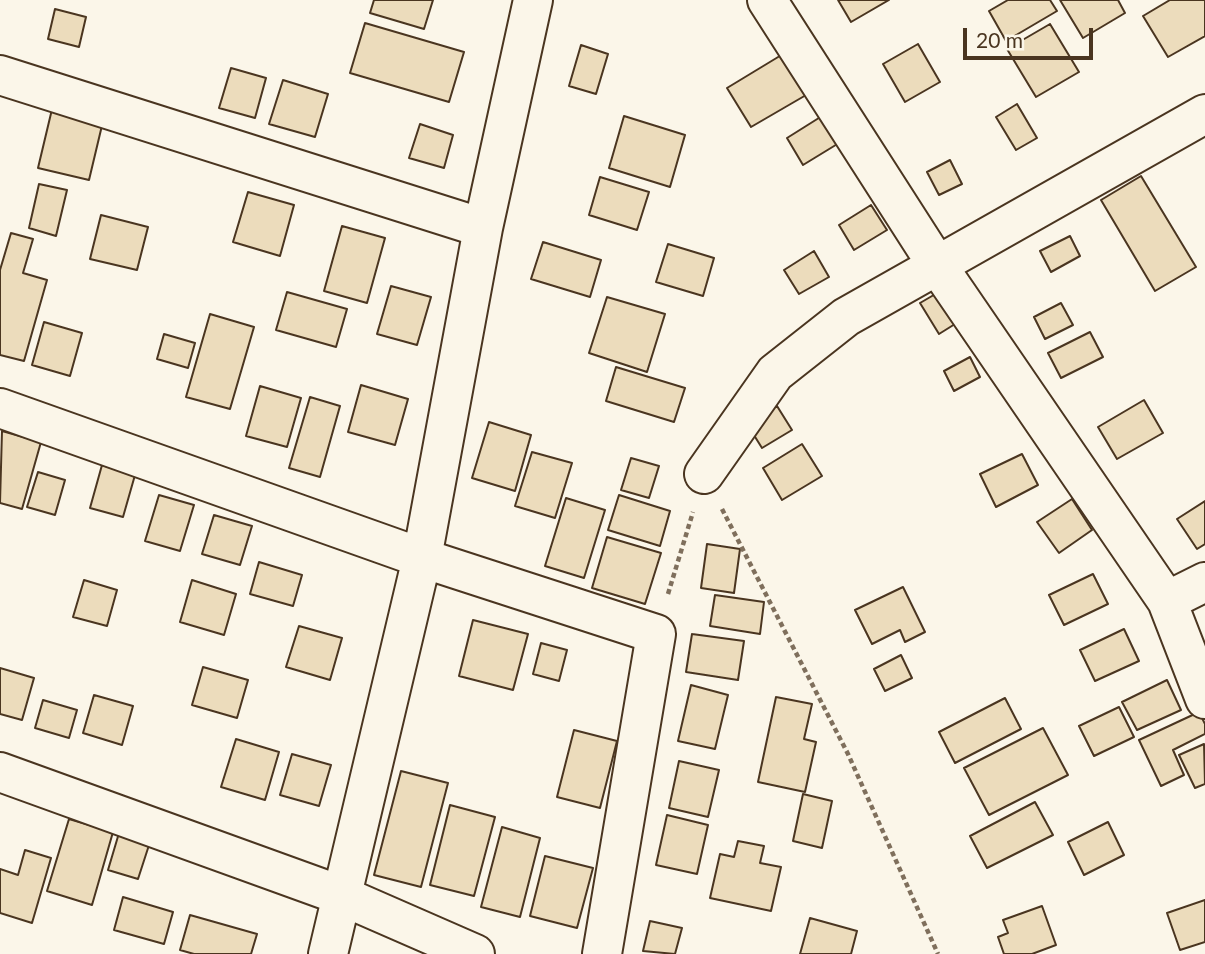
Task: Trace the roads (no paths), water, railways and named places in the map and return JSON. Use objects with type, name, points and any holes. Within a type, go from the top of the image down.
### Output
[{"type":"street","points":[[328,954],[422,558],[484,228],[533,0]]},
{"type":"street","points":[[767,0],[937,265],[1167,601],[1205,699]]},
{"type":"street","points":[[0,75],[484,228]]},
{"type":"street","points":[[704,474],[775,373],[846,317],[1205,114]]},
{"type":"street","points":[[0,408],[422,558],[656,634],[602,954]]},
{"type":"street","points":[[1167,601],[1205,582]]},
{"type":"street","points":[[0,772],[340,895],[475,954]]}]
